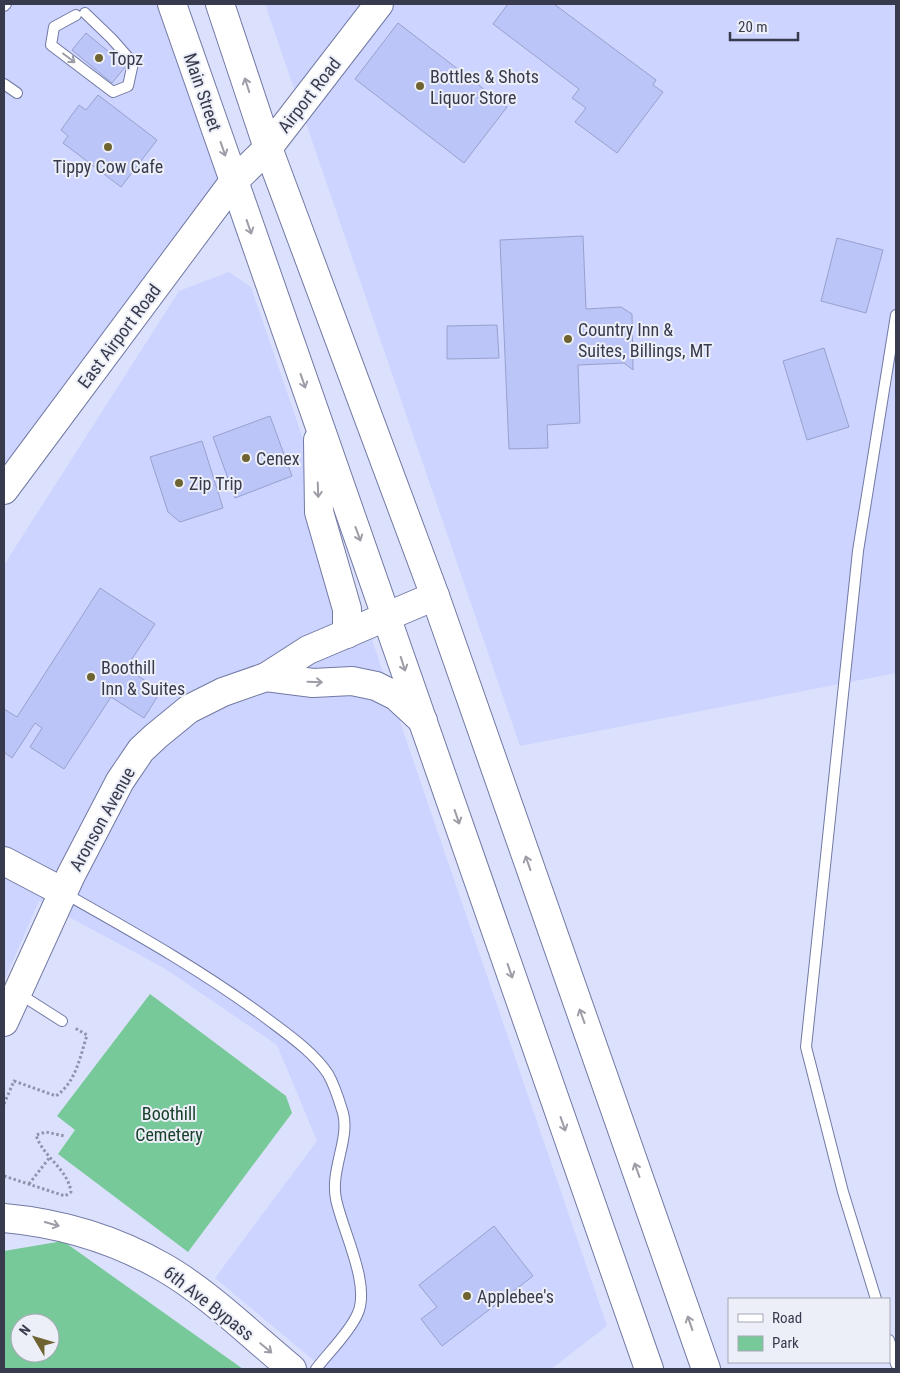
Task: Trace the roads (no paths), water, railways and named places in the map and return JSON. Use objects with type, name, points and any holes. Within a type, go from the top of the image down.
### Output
[{"type":"main road","name":"Main Street","points":[[172,4],[649,1369]]},
{"type":"main road","points":[[220,4],[268,148],[434,596],[706,1369]]},
{"type":"main road","name":"Airport Road","points":[[234,181],[268,148],[379,4]]},
{"type":"main road","name":"East Airport Road","points":[[4,490],[234,181]]},
{"type":"main road","points":[[318,423],[318,512],[347,609],[347,634]]},
{"type":"main road","name":"Aronson Avenue","points":[[4,1022],[63,892],[120,781],[141,750],[188,709],[223,692],[266,677],[308,650],[388,618],[434,596]]},
{"type":"main road","name":"Aronson Avenue","points":[[266,677],[313,683],[352,681],[376,686],[396,696],[423,721]]},
{"type":"main road","points":[[4,861],[63,892]]},
{"type":"main road","name":"6th Ave Bypass","points":[[4,1218],[44,1222],[97,1237],[163,1267],[195,1289],[292,1369]]},
{"type":"lane","points":[[80,14],[112,39],[134,63],[128,86],[113,92],[51,45],[54,26],[80,14]]},
{"type":"lane","points":[[4,84],[17,93]]},
{"type":"lane","points":[[876,1298],[843,1192],[806,1047],[858,551],[896,315]]},
{"type":"lane","points":[[63,892],[171,953],[227,988],[306,1051],[328,1074],[344,1116],[344,1134],[335,1176],[335,1196],[360,1280],[362,1299],[357,1316],[316,1369]]},
{"type":"lane","points":[[17,992],[62,1021]]},
{"type":"lane","points":[[890,1343],[896,1364]]},
{"type":"place","name":"Topz","points":[[99,58]]},
{"type":"place","name":"Bottles & Shots Liquor Store","points":[[420,86]]},
{"type":"place","name":"Tippy Cow Cafe","points":[[108,147]]},
{"type":"place","name":"Country Inn & Suites, Billings, MT","points":[[568,339]]},
{"type":"place","name":"Cenex","points":[[246,458]]},
{"type":"place","name":"Zip Trip","points":[[179,483]]},
{"type":"place","name":"Boothill Inn & Suites","points":[[91,677]]},
{"type":"place","name":"Applebee's","points":[[467,1296]]},
{"type":"park label","name":"Boothill Cemetery","points":[[169,1123]]}]
